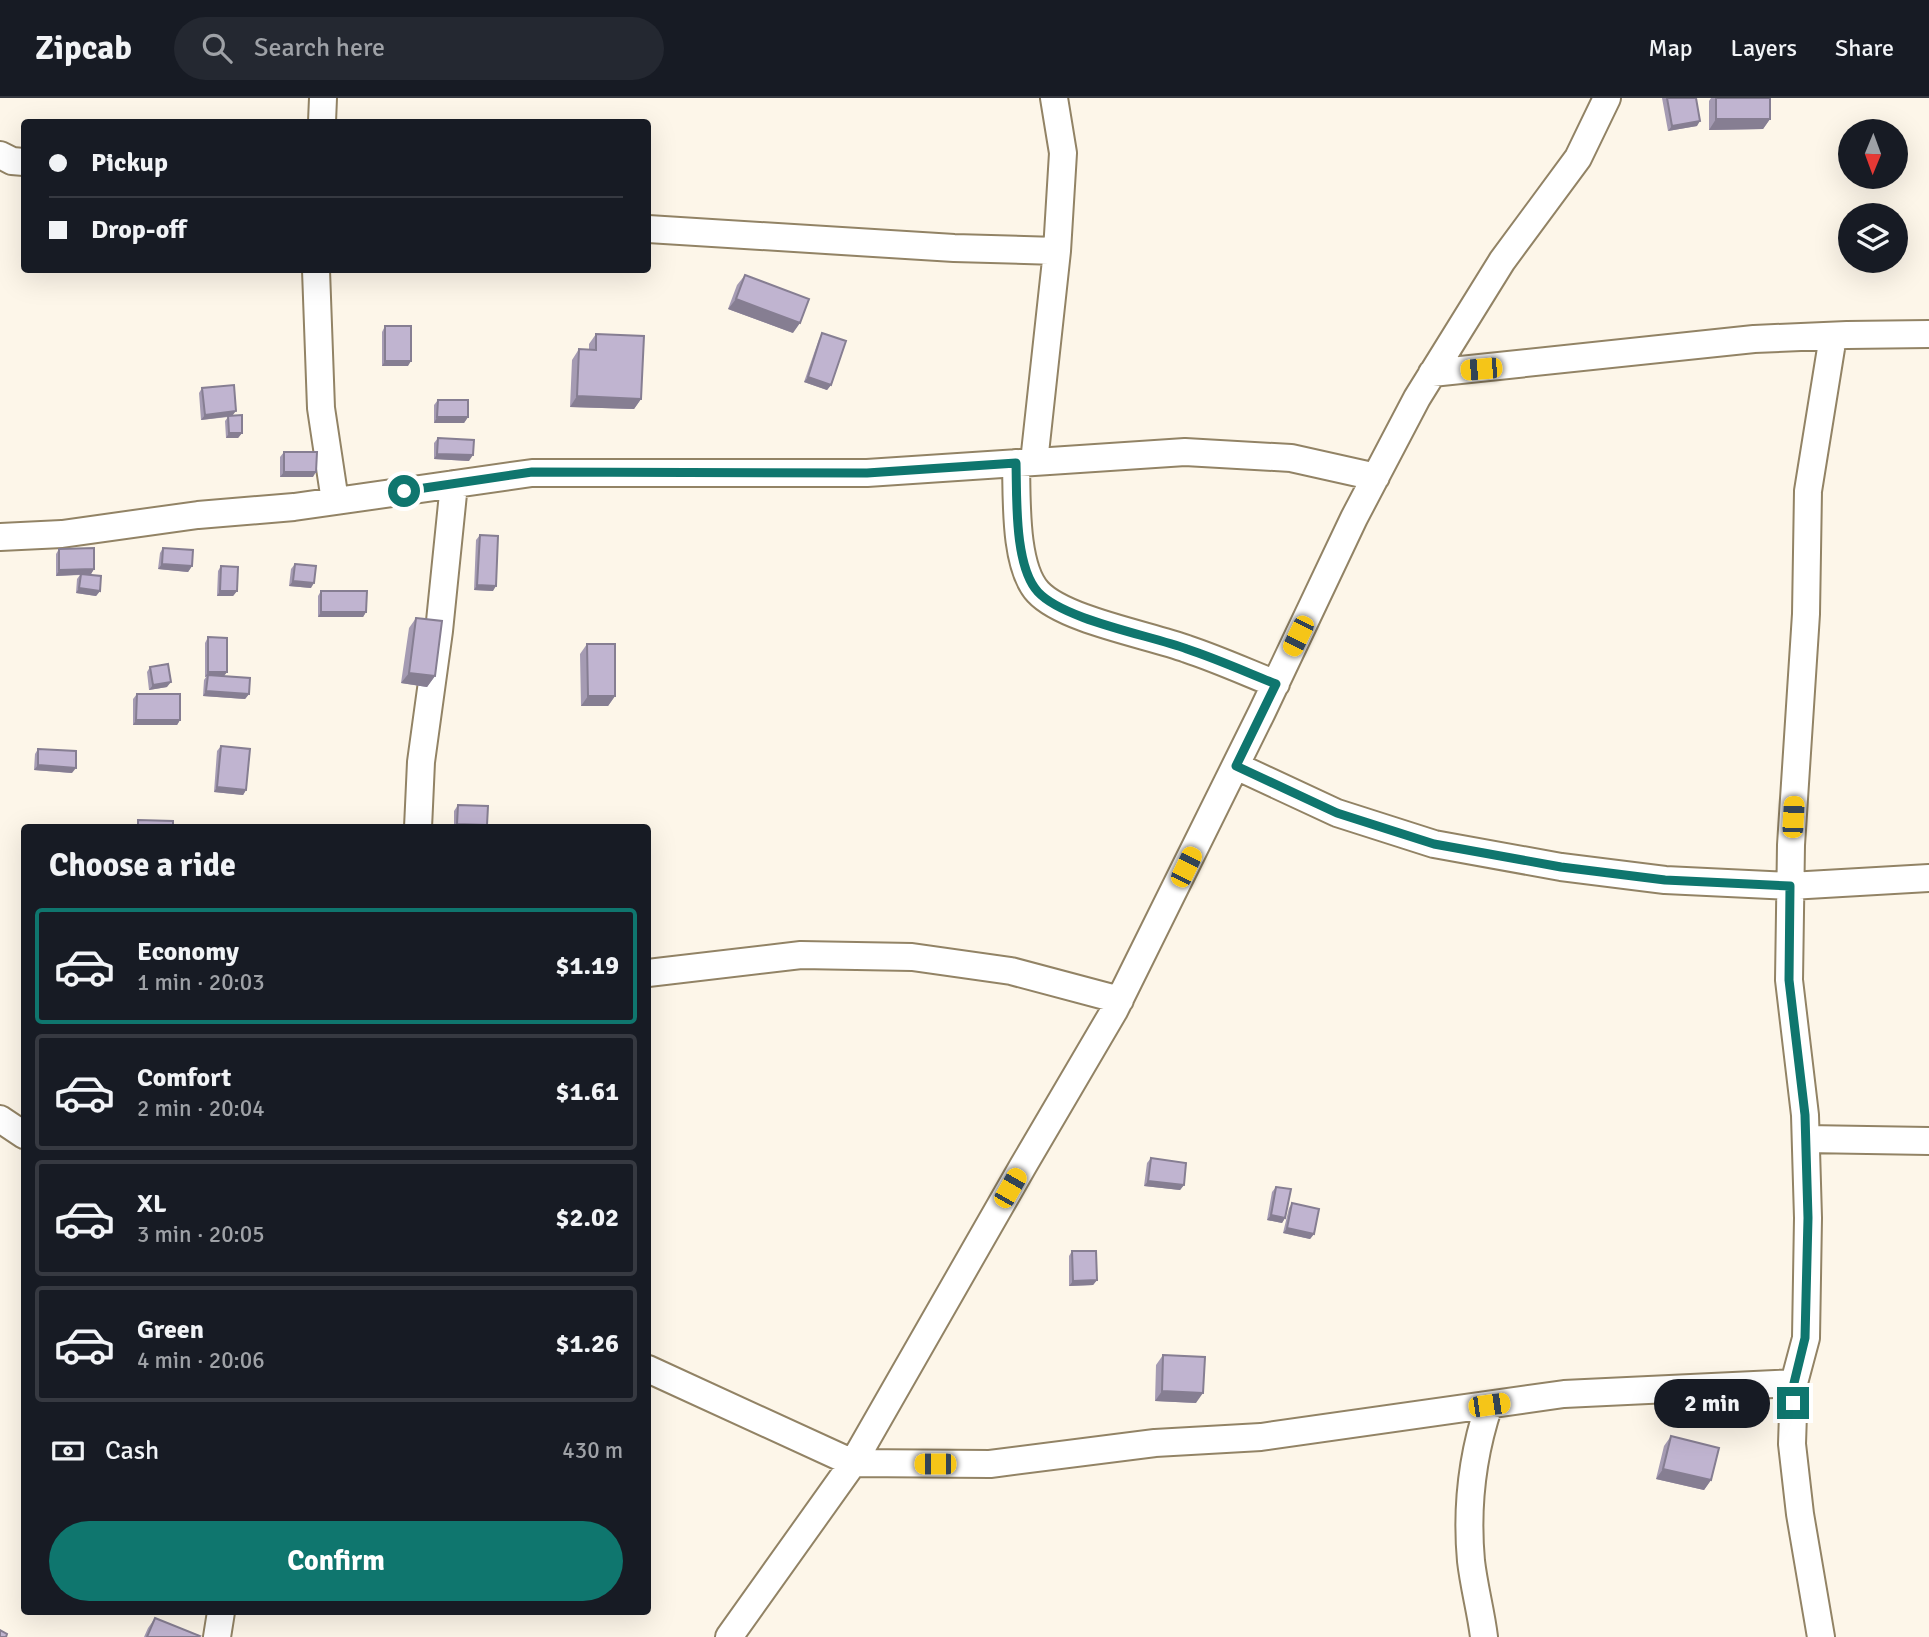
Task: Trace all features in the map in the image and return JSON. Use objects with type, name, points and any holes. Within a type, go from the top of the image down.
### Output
[{"type":"street","points":[[321,119],[323,98]]},
{"type":"street","points":[[1054,98],[1062,153],[1057,251],[1017,517],[1024,564],[1038,592],[1068,612],[1185,648],[1276,684]]},
{"type":"street","points":[[729,1637],[853,1464],[1121,1000],[1376,477],[1432,373],[1502,261],[1578,158],[1607,98]]},
{"type":"street","points":[[0,155],[21,162]]},
{"type":"street","points":[[651,229],[954,248],[1057,251]]},
{"type":"street","points":[[316,273],[321,408],[335,501]]},
{"type":"street","points":[[1432,373],[1754,339],[1929,334]]},
{"type":"street","points":[[1821,1637],[1800,1514],[1792,1444],[1794,1383],[1805,1338],[1808,1218],[1805,1115],[1789,980],[1790,886],[1806,614],[1808,491],[1833,336]]},
{"type":"street","points":[[0,537],[62,534],[335,501],[532,472],[867,473],[1198,453],[1291,458],[1376,477]]},
{"type":"street","points":[[418,824],[421,762],[439,631],[454,484]]},
{"type":"street","points":[[1236,766],[1337,813],[1434,844],[1561,867],[1665,880],[1790,886],[1929,878]]},
{"type":"street","points":[[651,973],[802,955],[912,957],[1011,971],[1121,1000]]},
{"type":"street","points":[[0,1119],[21,1132]]},
{"type":"street","points":[[1805,1139],[1929,1141]]},
{"type":"street","points":[[651,1370],[853,1464],[990,1464],[1155,1443],[1261,1437],[1564,1394],[1794,1383]]},
{"type":"street","points":[[1484,1637],[1471,1563],[1468,1511],[1477,1440],[1489,1405]]},
{"type":"street","points":[[218,1637],[221,1615]]},
{"type":"building","points":[[1667,98],[1696,98],[1700,121],[1672,126]]},
{"type":"building","points":[[1716,98],[1770,98],[1770,119],[1716,119]]},
{"type":"building","points":[[745,275],[809,299],[800,323],[736,299]]},
{"type":"building","points":[[385,326],[411,326],[411,361],[385,361]]},
{"type":"building","points":[[822,333],[846,341],[831,385],[808,377]]},
{"type":"building","points":[[596,334],[644,336],[641,399],[577,396],[579,349],[596,350]]},
{"type":"building","points":[[234,385],[236,411],[205,415],[202,388]]},
{"type":"building","points":[[438,400],[468,400],[468,417],[437,417]]},
{"type":"building","points":[[242,415],[242,433],[229,433],[228,416]]},
{"type":"building","points":[[438,438],[474,440],[473,455],[437,454]]},
{"type":"building","points":[[284,452],[317,452],[316,472],[284,472]]},
{"type":"building","points":[[480,535],[498,536],[496,586],[477,585]]},
{"type":"building","points":[[94,548],[94,569],[59,570],[59,549]]},
{"type":"building","points":[[163,548],[193,550],[192,566],[162,564]]},
{"type":"building","points":[[295,564],[316,566],[314,583],[293,581]]},
{"type":"building","points":[[221,566],[238,567],[237,591],[220,591]]},
{"type":"building","points":[[81,574],[101,576],[100,591],[79,588]]},
{"type":"building","points":[[321,591],[367,591],[366,612],[321,612]]},
{"type":"building","points":[[416,618],[442,621],[435,676],[409,673]]},
{"type":"building","points":[[208,637],[227,638],[227,672],[208,672]]},
{"type":"building","points":[[587,644],[615,644],[615,696],[588,696]]},
{"type":"building","points":[[168,664],[171,682],[153,685],[150,667]]},
{"type":"building","points":[[208,675],[250,678],[249,694],[206,691]]},
{"type":"building","points":[[137,694],[180,694],[180,720],[136,720]]},
{"type":"building","points":[[221,746],[250,749],[246,790],[217,787]]},
{"type":"building","points":[[38,749],[76,751],[76,768],[38,765]]},
{"type":"building","points":[[458,805],[488,806],[487,824],[457,824]]},
{"type":"building","points":[[138,820],[173,821],[173,824],[138,824]]},
{"type":"building","points":[[1151,1158],[1186,1163],[1184,1185],[1148,1181]]},
{"type":"building","points":[[1276,1187],[1291,1189],[1285,1218],[1271,1215]]},
{"type":"building","points":[[1292,1203],[1319,1209],[1314,1234],[1287,1228]]},
{"type":"building","points":[[1072,1251],[1096,1251],[1097,1280],[1073,1281]]},
{"type":"building","points":[[1163,1355],[1205,1357],[1203,1393],[1162,1391]]},
{"type":"building","points":[[1671,1436],[1719,1448],[1711,1480],[1663,1469]]},
{"type":"building","points":[[155,1618],[200,1636],[147,1637]]},
{"type":"building","points":[[0,1630],[7,1634],[6,1637],[0,1637]]},
{"type":"route","points":[[404,491],[532,472],[867,473],[1016,463],[1017,517],[1024,564],[1038,592],[1068,612],[1185,648],[1276,684],[1236,766],[1337,813],[1434,844],[1561,867],[1665,880],[1790,886],[1789,980],[1805,1115],[1808,1218],[1805,1338],[1794,1383],[1793,1403]]}]
